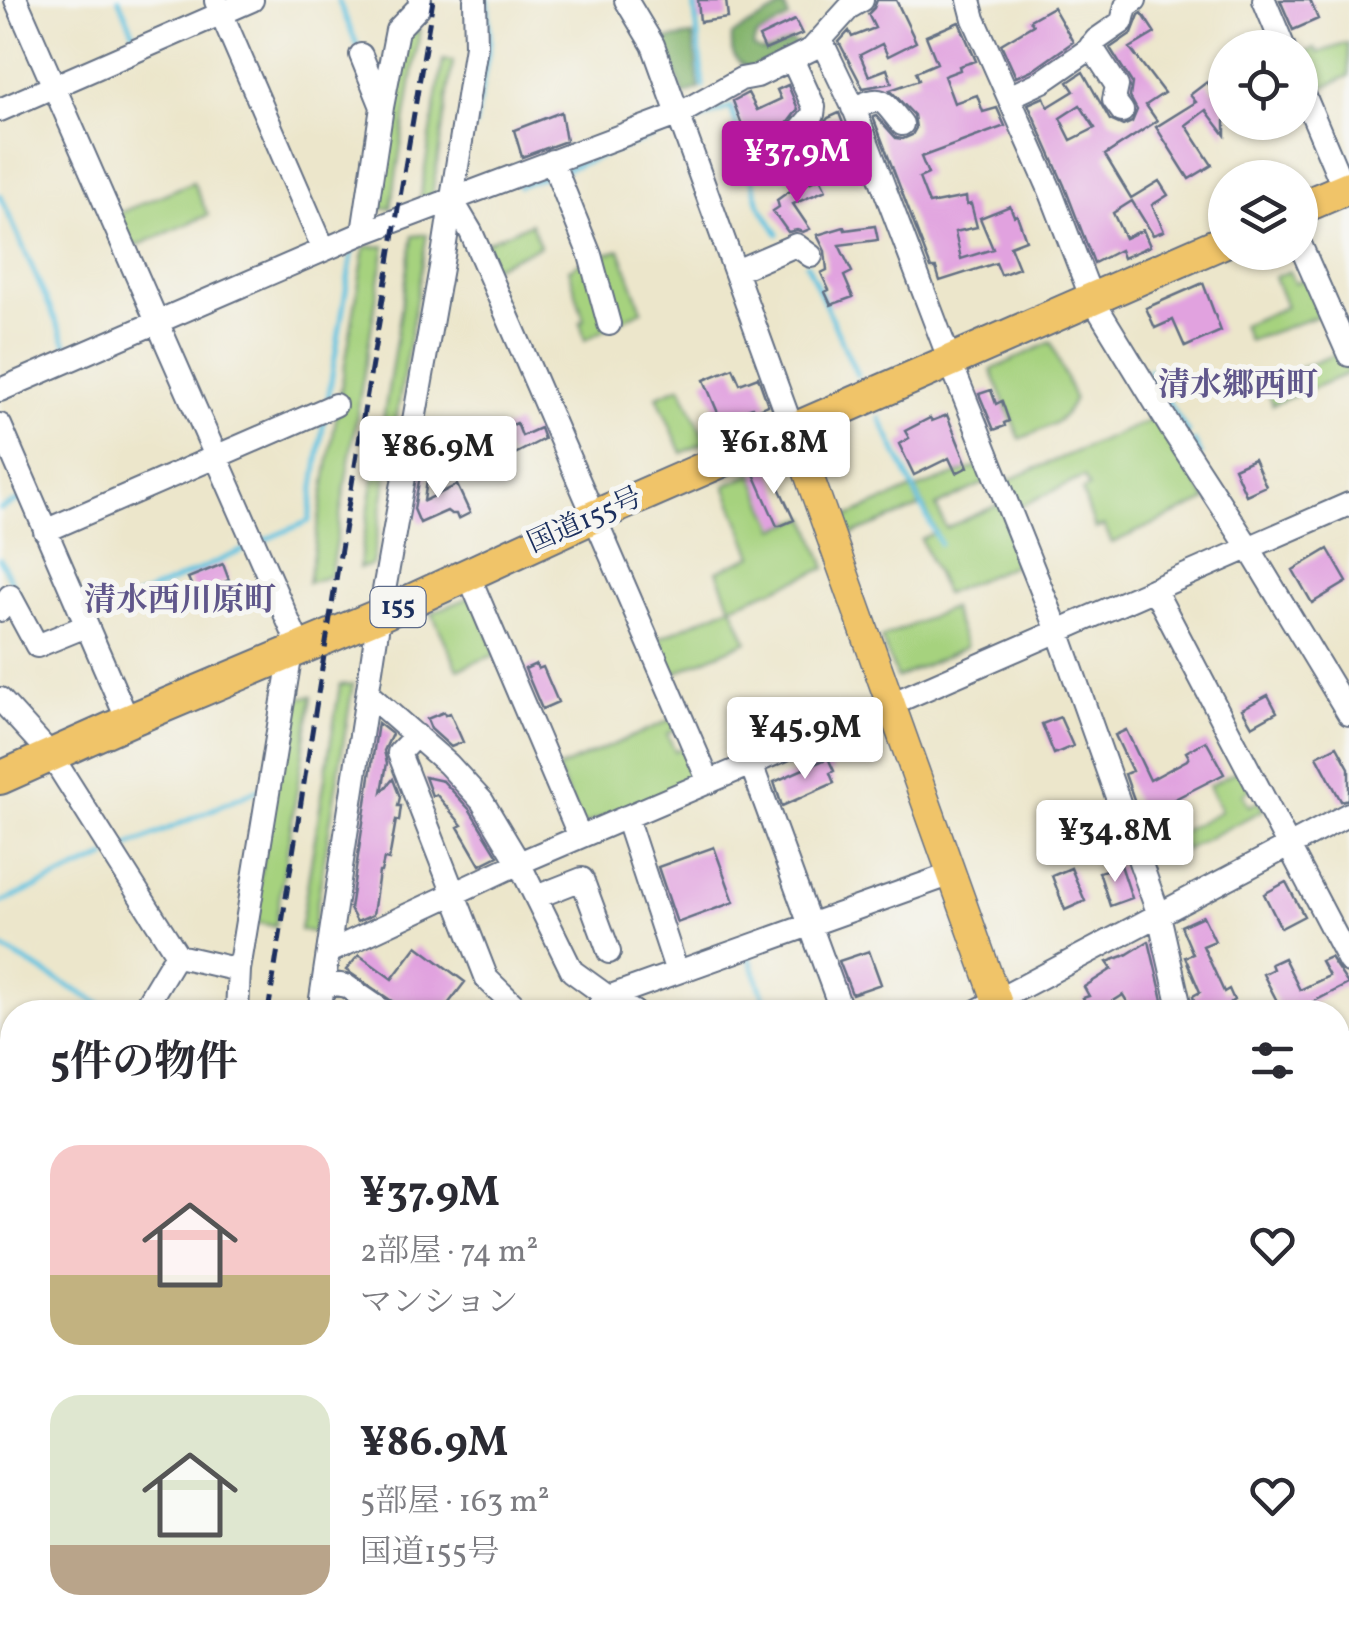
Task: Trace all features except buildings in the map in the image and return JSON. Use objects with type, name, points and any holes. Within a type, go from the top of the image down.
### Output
[{"type":"highway","points":[[1318,200],[1347,188]]},
{"type":"highway","name":"国道155号","points":[[0,778],[380,615],[593,517],[1208,248]]},
{"type":"main road","points":[[794,431],[952,874],[988,1000]]},
{"type":"street","points":[[16,0],[294,634],[238,970],[237,1000]]},
{"type":"street","points":[[0,110],[218,7],[252,0]]},
{"type":"street","points":[[363,234],[397,30],[418,8],[420,0]]},
{"type":"street","points":[[321,1000],[380,615],[476,46],[476,0]]},
{"type":"street","points":[[626,0],[652,45],[679,114],[794,431]]},
{"type":"street","points":[[0,390],[363,234],[679,114],[741,78],[757,76],[812,49],[850,7],[862,0]]},
{"type":"street","points":[[969,0],[1092,299],[1349,714]]},
{"type":"street","points":[[1009,97],[1043,81],[1091,46],[1122,22],[1126,6],[1135,0]]},
{"type":"street","points":[[1264,0],[1276,30]]},
{"type":"street","points":[[218,7],[324,250]]},
{"type":"street","points":[[820,40],[853,108],[1058,631],[1159,915],[1179,1000]]},
{"type":"street","points":[[1091,46],[1118,86],[1114,100],[1122,112]]},
{"type":"street","points":[[361,54],[382,107]]},
{"type":"street","points":[[792,59],[814,106],[813,115],[795,136]]},
{"type":"street","points":[[853,108],[882,100],[902,124]]},
{"type":"street","points":[[1318,125],[1347,188]]},
{"type":"street","points":[[552,162],[590,255],[609,324]]},
{"type":"street","points":[[452,200],[478,248],[708,782]]},
{"type":"street","points":[[736,272],[796,245],[805,246]]},
{"type":"street","points":[[1311,270],[1349,355]]},
{"type":"street","points":[[45,531],[335,405]]},
{"type":"street","points":[[0,425],[128,721]]},
{"type":"street","points":[[329,952],[519,863],[1349,504]]},
{"type":"street","points":[[468,574],[580,837]]},
{"type":"street","points":[[1154,589],[1349,961]]},
{"type":"street","points":[[0,610],[10,596],[36,646],[86,626]]},
{"type":"street","points":[[368,694],[448,764],[482,801],[519,863],[572,972],[597,1000]]},
{"type":"street","points":[[0,699],[51,754],[178,956],[238,970]]},
{"type":"street","points":[[416,735],[399,753],[486,979],[509,1000]]},
{"type":"street","points":[[751,764],[838,1000]]},
{"type":"street","points":[[1007,1000],[1349,814]]},
{"type":"street","points":[[626,818],[677,972]]},
{"type":"street","points":[[613,1000],[677,972],[952,874]]},
{"type":"street","points":[[536,897],[582,880],[610,952]]},
{"type":"street","points":[[149,1000],[178,956]]},
{"type":"street","points":[[324,982],[346,986],[366,1000]]},
{"type":"green space","points":[[782,7],[789,18],[756,37],[753,46],[766,51],[791,41],[797,45],[750,69],[740,63],[733,52],[732,36]]},
{"type":"green space","points":[[420,30],[391,208],[374,208],[400,36]]},
{"type":"green space","points":[[693,36],[699,89],[684,95],[663,40]]},
{"type":"green space","points":[[1348,43],[1349,76],[1318,89],[1318,53]]},
{"type":"green space","points":[[443,60],[453,61],[432,196],[420,198]]},
{"type":"green space","points":[[193,182],[208,215],[129,249],[115,215]]},
{"type":"green space","points":[[531,223],[540,246],[490,268],[480,245]]},
{"type":"green space","points":[[427,234],[372,565],[359,568],[413,236]]},
{"type":"green space","points":[[385,246],[330,576],[308,583],[365,247]]},
{"type":"green space","points":[[620,250],[642,310],[585,340],[580,322],[584,320],[569,269],[589,258]]},
{"type":"green space","points":[[1289,271],[1294,283],[1308,277],[1324,314],[1248,341],[1242,325],[1286,307],[1274,277]]},
{"type":"green space","points":[[1051,342],[1074,398],[1059,420],[1020,439],[991,370]]},
{"type":"green space","points":[[1341,352],[1349,373],[1272,405],[1263,383]]},
{"type":"green space","points":[[681,386],[706,442],[682,453],[657,396]]},
{"type":"green space","points":[[1155,418],[1207,500],[1112,543],[1104,526],[1095,529],[1082,491],[1089,487],[1084,477],[1014,509],[1004,482]]},
{"type":"green space","points":[[985,464],[991,480],[936,506],[946,528],[1000,504],[1023,561],[945,594],[921,539],[936,532],[916,489]]},
{"type":"green space","points":[[752,474],[776,529],[807,517],[826,568],[732,606],[747,641],[668,676],[653,641],[731,606],[717,571],[753,556],[725,486]]},
{"type":"green space","points":[[912,489],[920,507],[845,537],[839,520]]},
{"type":"green space","points":[[473,596],[497,654],[458,669],[432,613]]},
{"type":"green space","points":[[951,608],[966,647],[897,678],[881,638]]},
{"type":"green space","points":[[353,684],[314,923],[322,925],[321,933],[300,930],[340,685]]},
{"type":"green space","points":[[312,696],[275,926],[252,922],[289,699]]},
{"type":"green space","points":[[675,718],[679,728],[667,734],[675,751],[687,746],[697,781],[581,826],[557,769]]},
{"type":"green space","points":[[1241,769],[1252,788],[1242,794],[1249,806],[1259,801],[1263,810],[1185,850],[1177,834],[1221,811],[1209,786]]},
{"type":"waterway","points":[[119,0],[137,40]]},
{"type":"waterway","points":[[338,0],[358,47]]},
{"type":"waterway","points":[[475,126],[490,41],[488,0]]},
{"type":"waterway","points":[[694,0],[703,87]]},
{"type":"waterway","points":[[698,120],[731,107],[759,204],[778,234]]},
{"type":"waterway","points":[[564,170],[670,130]]},
{"type":"waterway","points":[[519,186],[551,174]]},
{"type":"waterway","points":[[0,195],[70,353]]},
{"type":"waterway","points":[[328,399],[353,248],[357,247]]},
{"type":"waterway","points":[[807,264],[857,375]]},
{"type":"waterway","points":[[1149,370],[1163,393]]},
{"type":"waterway","points":[[1167,400],[1184,427]]},
{"type":"waterway","points":[[880,418],[940,544]]},
{"type":"waterway","points":[[262,541],[309,521],[324,419]]},
{"type":"waterway","points":[[1194,442],[1201,454]]},
{"type":"waterway","points":[[0,509],[22,499]]},
{"type":"waterway","points":[[92,617],[249,550]]},
{"type":"waterway","points":[[0,559],[16,591]]},
{"type":"waterway","points":[[120,850],[259,789]]},
{"type":"waterway","points":[[0,903],[106,857]]},
{"type":"waterway","points":[[0,947],[93,1000]]},
{"type":"waterway","points":[[747,956],[765,1000]]},
{"type":"railway","points":[[270,1000],[433,0]]},
{"type":"district","name":"清水郷西町","points":[[1238,387]]},
{"type":"district","name":"清水西川原町","points":[[180,602]]}]
